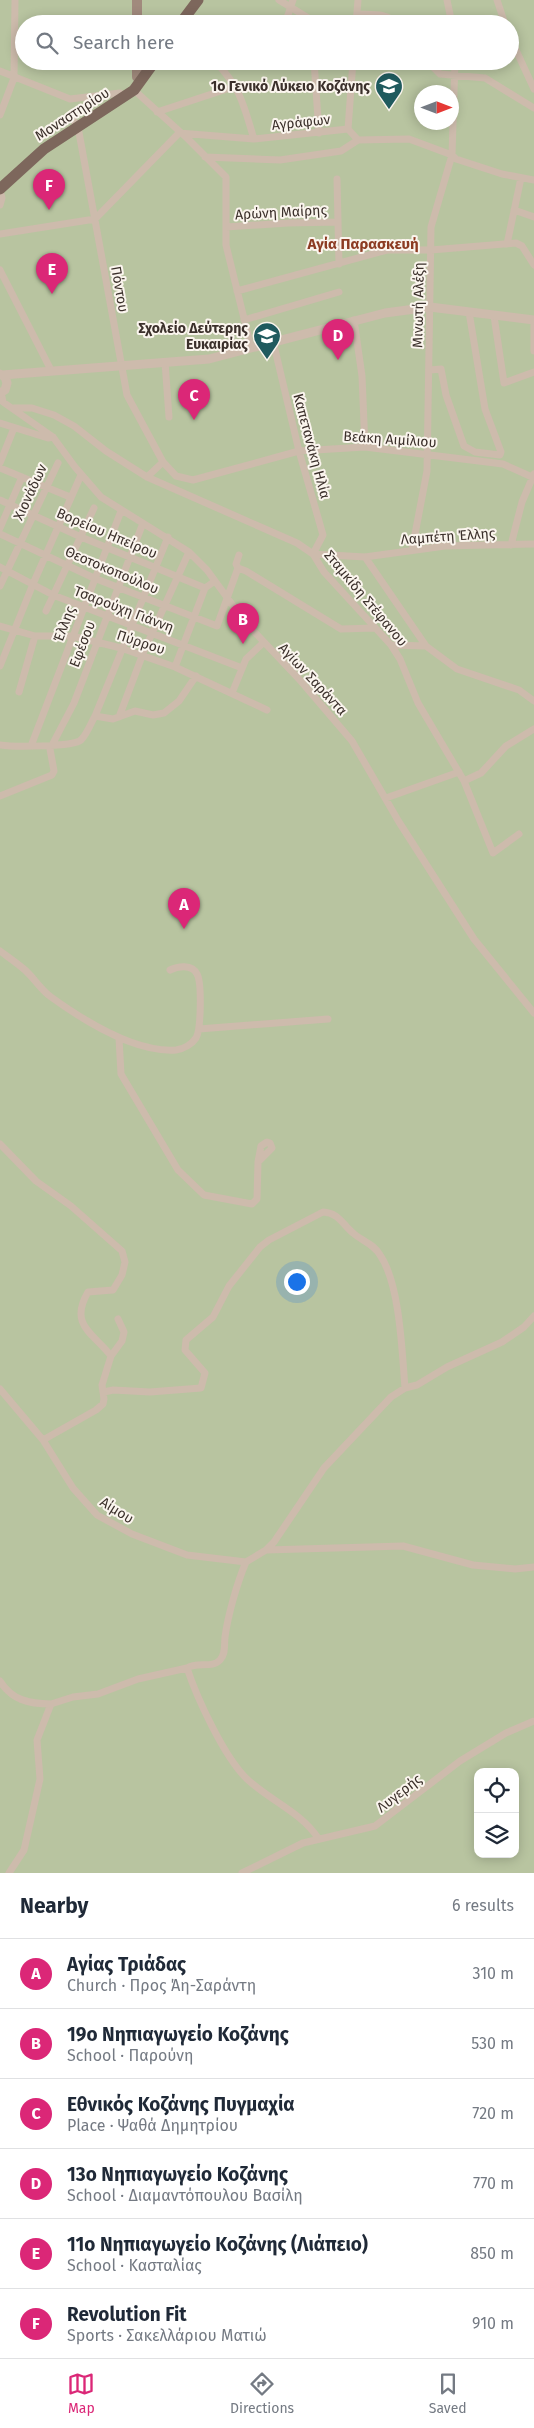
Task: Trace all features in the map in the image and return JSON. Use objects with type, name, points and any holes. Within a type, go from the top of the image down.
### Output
[{"type":"main road","points":[[137,15],[138,0]]},
{"type":"main road","points":[[180,15],[190,0]]},
{"type":"main road","points":[[187,15],[198,0]]},
{"type":"main road","points":[[137,70],[137,77]]},
{"type":"main road","name":"Μοναστηρίου","points":[[0,190],[44,149],[120,93],[142,70]]},
{"type":"main road","name":"Μοναστηρίου","points":[[0,181],[34,149],[134,90],[148,70]]},
{"type":"street","points":[[0,115],[14,78],[15,0]]},
{"type":"street","points":[[279,0],[291,3],[306,15]]},
{"type":"street","points":[[358,0],[357,14],[368,15]]},
{"type":"street","points":[[447,0],[450,15]]},
{"type":"street","points":[[497,0],[502,15]]},
{"type":"street","points":[[519,56],[534,88]]},
{"type":"street","points":[[223,70],[236,86],[254,139]]},
{"type":"street","points":[[315,70],[319,133]]},
{"type":"street","points":[[348,129],[352,70]]},
{"type":"street","points":[[436,70],[440,74],[485,78],[534,108]]},
{"type":"street","name":"Μινωτή Αλέξη","points":[[412,550],[424,493],[428,454],[432,219],[452,155],[456,70]]},
{"type":"street","points":[[0,71],[70,99],[120,93]]},
{"type":"street","points":[[157,112],[236,86]]},
{"type":"street","points":[[134,90],[226,178],[226,245],[252,347]]},
{"type":"street","name":"Πόντου","points":[[76,124],[127,395],[163,462]]},
{"type":"street","name":"Αγράφων","points":[[179,133],[254,139],[348,129],[358,140]]},
{"type":"street","points":[[0,234],[95,218],[179,133]]},
{"type":"street","points":[[205,156],[280,160],[341,151],[358,140],[409,139],[452,155],[456,159],[534,180]]},
{"type":"street","points":[[337,178],[339,264]]},
{"type":"street","points":[[507,244],[521,178]]},
{"type":"street","points":[[0,190],[2,198],[0,205]]},
{"type":"street","points":[[514,210],[534,217]]},
{"type":"street","name":"Αρώνη Μαίρης","points":[[226,227],[288,222],[338,222]]},
{"type":"street","points":[[237,291],[387,250],[431,250],[507,244],[522,246],[534,264]]},
{"type":"street","points":[[0,270],[51,370]]},
{"type":"street","points":[[244,320],[339,292]]},
{"type":"street","points":[[1,374],[209,359],[354,320],[385,313],[430,307],[534,320]]},
{"type":"street","points":[[430,370],[441,369],[446,395],[464,446],[475,452],[500,455],[501,452],[485,409],[469,312]]},
{"type":"street","points":[[494,316],[504,383],[534,372]]},
{"type":"street","points":[[354,320],[362,376],[365,447]]},
{"type":"street","points":[[534,325],[534,351]]},
{"type":"street","name":"Καπετανάκη Ηλία","points":[[273,342],[299,451],[322,535],[313,554]]},
{"type":"street","points":[[165,362],[169,417]]},
{"type":"street","points":[[1,374],[7,383]]},
{"type":"street","points":[[1,397],[10,377],[15,374]]},
{"type":"street","name":"Αγίων Σαράντα","points":[[1,397],[53,436],[81,475],[101,497],[121,511],[168,537],[189,552],[263,643],[299,679],[346,734],[366,764],[403,830],[474,939],[534,1013]]},
{"type":"street","name":"Σταμκίδη Στέφανου","points":[[14,408],[32,408],[54,415],[74,426],[106,451],[147,476],[261,526],[297,543],[313,554],[324,572],[392,645],[400,659],[418,703],[464,781],[493,853],[519,834]]},
{"type":"street","points":[[0,423],[48,438],[53,436]]},
{"type":"street","points":[[0,463],[14,428]]},
{"type":"street","name":"Βεάκη Αιμίλιου","points":[[163,462],[176,476],[193,480],[299,451],[365,447],[502,464],[533,475]]},
{"type":"street","points":[[147,476],[163,462]]},
{"type":"street","name":"Χιονάδων","points":[[0,586],[4,569],[20,543],[58,463]]},
{"type":"street","points":[[0,468],[70,497]]},
{"type":"street","points":[[0,666],[57,526],[81,475]]},
{"type":"street","name":"Λαμπέτη Έλλης","points":[[313,554],[365,557],[466,545],[511,545],[522,502],[533,475]]},
{"type":"street","points":[[0,528],[22,477]]},
{"type":"street","name":"Βορείου Ηπείρου","points":[[0,500],[81,537],[205,588]]},
{"type":"street","points":[[46,611],[94,508]]},
{"type":"street","name":"Έλλης","points":[[31,746],[121,511]]},
{"type":"street","name":"Εφέσου","points":[[52,744],[74,703],[96,641],[143,524]]},
{"type":"street","name":"Θεοτοκοπούλου","points":[[0,534],[94,578],[217,626],[228,600]]},
{"type":"street","points":[[0,745],[22,747],[69,744],[82,739],[95,716],[130,625],[168,537]]},
{"type":"street","points":[[511,545],[534,544]]},
{"type":"street","points":[[119,717],[142,655],[189,552]]},
{"type":"street","points":[[228,600],[238,568],[236,564],[239,555]]},
{"type":"street","points":[[365,557],[426,646],[457,668],[519,690],[534,701]]},
{"type":"street","points":[[238,568],[341,629],[375,628]]},
{"type":"street","name":"Τσαρούχη Γιάννη","points":[[4,569],[53,595],[242,668]]},
{"type":"street","points":[[175,667],[205,588],[214,581]]},
{"type":"street","name":"Πύρρου","points":[[0,626],[35,636],[72,636],[121,648],[175,667],[267,710]]},
{"type":"street","points":[[19,692],[35,636]]},
{"type":"street","points":[[232,693],[246,659],[263,643]]},
{"type":"street","points":[[392,645],[426,646]]},
{"type":"street","points":[[95,716],[113,719],[135,711],[153,715],[164,713],[179,701],[196,676]]},
{"type":"street","points":[[464,781],[481,773],[506,746],[534,729]]},
{"type":"street","points":[[0,796],[52,774],[54,767],[49,751],[52,744]]},
{"type":"street","points":[[386,798],[459,772]]},
{"type":"street","points":[[0,951],[24,969],[50,997],[100,1029],[119,1038],[177,1050],[190,1045],[197,1037],[199,1030],[198,975],[194,970],[185,967],[170,970]]},
{"type":"street","points":[[199,1030],[328,1018]]},
{"type":"street","points":[[119,1038],[121,1074],[178,1170],[198,1190],[208,1197],[252,1204],[257,1199],[258,1162]]},
{"type":"street","points":[[0,1144],[36,1181],[71,1206],[122,1252],[125,1262],[119,1283],[113,1290],[88,1292],[82,1313],[85,1329],[111,1356]]},
{"type":"street","points":[[104,1392],[169,1391],[201,1388],[206,1373],[185,1350],[186,1340],[213,1317],[229,1286],[260,1247],[288,1229],[323,1212],[337,1216],[354,1234],[374,1247],[386,1264],[396,1302],[405,1388]]},
{"type":"street","points":[[0,1681],[15,1698],[27,1702],[51,1704],[73,1697],[98,1694],[138,1679],[187,1668],[191,1665],[214,1664],[223,1656],[229,1619],[246,1562],[266,1550],[302,1503],[324,1468],[339,1449],[382,1406],[405,1388],[417,1385],[447,1367],[502,1342],[534,1316]]},
{"type":"street","points":[[43,1440],[96,1410],[103,1404],[104,1392],[102,1385],[104,1375],[111,1356],[122,1341],[124,1332],[118,1319]]},
{"type":"street","name":"Αίμου","points":[[0,1389],[43,1440],[83,1501],[97,1515],[116,1527],[187,1555],[246,1562]]},
{"type":"street","points":[[266,1550],[403,1546],[473,1565],[516,1569],[534,1567]]},
{"type":"street","points":[[187,1668],[204,1707],[238,1768],[259,1789],[301,1819],[318,1838]]},
{"type":"street","points":[[9,1873],[24,1850],[40,1779],[38,1740],[51,1704]]},
{"type":"street","name":"Λυγερής","points":[[242,1873],[280,1853],[318,1838],[338,1836],[375,1826],[460,1761],[506,1733],[534,1721]]},
{"type":"green space","points":[[0,0],[534,0],[534,1873],[0,1873]]},
{"type":"place","name":"1ο Γενικό Λύκειο Κοζάνης","points":[[389,110]]},
{"type":"place","name":"Revolution Fit","points":[[49,210]]},
{"type":"place","name":"11o Νηπιαγωγείο Κοζάνης (Λιάπειο)","points":[[52,294]]},
{"type":"place","name":"Σχολείο Δεύτερης Ευκαιρίας","points":[[267,360]]},
{"type":"place","name":"13ο Νηπιαγωγείο Κοζάνης","points":[[338,360]]},
{"type":"place","name":"Εθνικός Κοζάνης Πυγμαχία","points":[[194,420]]},
{"type":"place","name":"19ο Νηπιαγωγείο Κοζάνης","points":[[243,644]]},
{"type":"place","name":"Αγίας Τριάδας","points":[[184,929]]},
{"type":"district","name":"Αγία Παρασκευή","points":[[363,244]]}]
